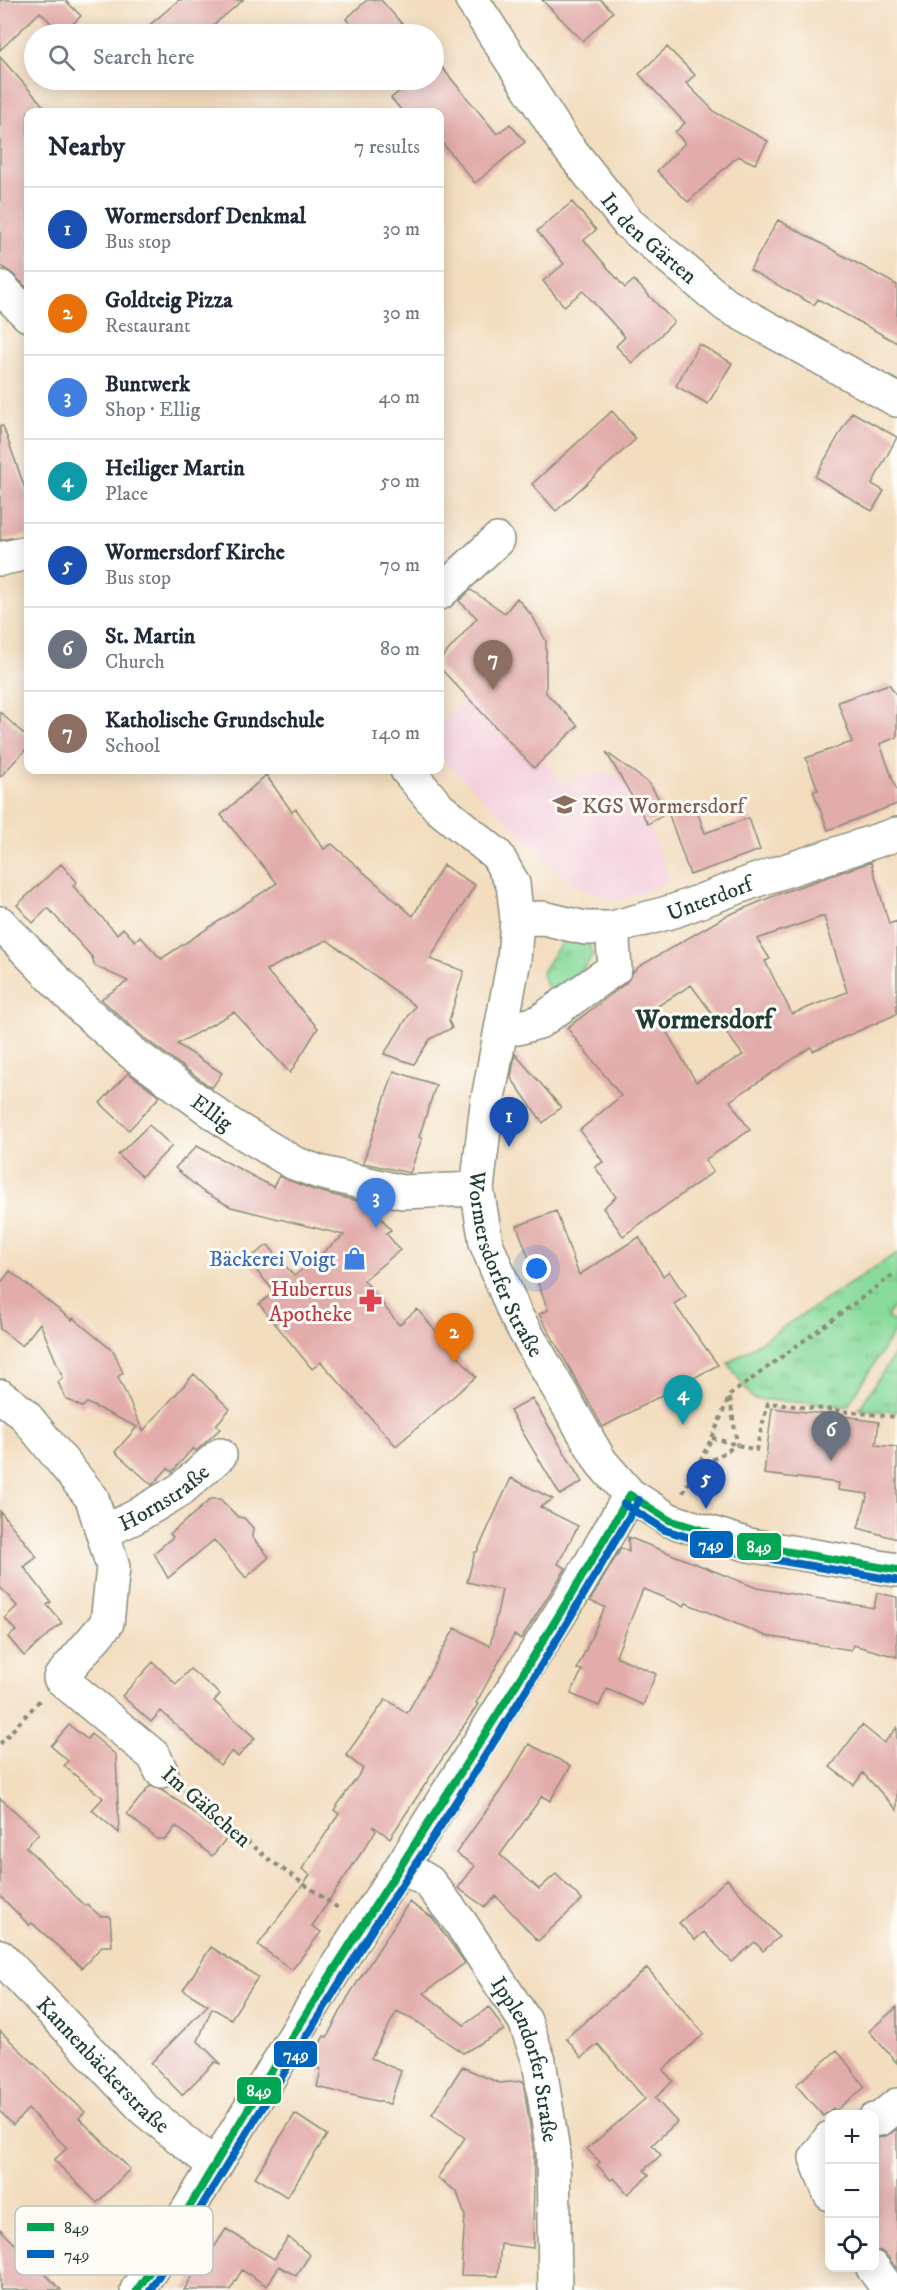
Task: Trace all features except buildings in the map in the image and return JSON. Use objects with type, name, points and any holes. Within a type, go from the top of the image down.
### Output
[{"type":"street","name":"In den Gärten","points":[[472,0],[564,142],[628,223],[726,305],[897,400]]},
{"type":"street","points":[[0,287],[24,311]]},
{"type":"street","points":[[444,589],[497,540]]},
{"type":"street","points":[[0,559],[24,554]]},
{"type":"street","name":"Wormersdorfer Straße","points":[[410,774],[439,808],[497,855],[513,884],[517,919],[514,960],[487,1104],[477,1189],[486,1243],[515,1314],[601,1462],[630,1495],[669,1520],[749,1545],[897,1570]]},
{"type":"street","name":"Unterdorf","points":[[517,919],[543,918],[585,928],[612,928],[674,911],[757,880],[897,834]]},
{"type":"street","name":"Ellig","points":[[0,923],[84,1010],[131,1052],[232,1126],[294,1163],[320,1172],[402,1192],[477,1189]]},
{"type":"street","points":[[518,1028],[539,1022],[615,968],[612,928]]},
{"type":"street","name":"Hornstraße","points":[[0,1396],[23,1413],[92,1498],[113,1567],[107,1623],[60,1678]]},
{"type":"street","name":"Hornstraße","points":[[103,1532],[134,1518],[180,1490],[220,1455]]},
{"type":"street","points":[[190,2206],[363,1924],[402,1866],[580,1582],[630,1495]]},
{"type":"street","name":"Im Gäßchen","points":[[60,1678],[154,1756],[161,1771]]},
{"type":"street","name":"Ipplendorfer Straße","points":[[402,1866],[429,1882],[460,1922],[525,2021],[538,2061],[553,2151],[555,2290]]},
{"type":"street","name":"Kannenbäckerstraße","points":[[0,1956],[146,2111],[214,2165]]},
{"type":"street","points":[[879,2119],[897,2105]]},
{"type":"street","points":[[825,2145],[816,2158],[825,2180]]},
{"type":"street","points":[[876,2272],[889,2290]]},
{"type":"street","points":[[137,2290],[147,2275]]},
{"type":"path","points":[[669,1520],[712,1438],[730,1395],[894,1274]]},
{"type":"path","points":[[730,1395],[737,1444]]},
{"type":"path","points":[[712,1438],[756,1450],[768,1403],[897,1417]]},
{"type":"path","points":[[695,1471],[737,1444]]},
{"type":"path","points":[[0,1744],[60,1678]]},
{"type":"path","name":"Im Gäßchen","points":[[161,1771],[270,1860],[363,1924]]},
{"type":"shaded area","name":"KGS Wormersdorf","points":[[466,696],[534,768],[542,760],[567,786],[579,774],[619,774],[648,824],[670,881],[618,901],[574,885],[444,760],[444,719]]},
{"type":"green space","points":[[564,939],[589,944],[593,954],[574,979],[561,987],[547,987],[542,975],[543,970]]},
{"type":"green space","points":[[897,1253],[897,1300],[887,1318],[897,1323],[897,1327],[848,1406],[753,1399],[728,1363]]},
{"type":"green space","points":[[897,1350],[897,1412],[859,1409]]},
{"type":"transit line","name":"849","points":[[630,1495],[669,1520],[749,1545],[897,1570]]},
{"type":"transit line","name":"849","points":[[190,2206],[310,2008],[533,1657],[630,1495]]},
{"type":"transit line","name":"749","points":[[202,2206],[372,1930],[509,1717],[639,1500]]},
{"type":"transit line","name":"749","points":[[624,1504],[665,1530],[746,1555],[895,1580]]},
{"type":"transit line","name":"849","points":[[137,2290],[147,2275]]},
{"type":"transit line","name":"749","points":[[150,2290],[159,2275]]},
{"type":"place","name":"Katholische Grundschule","points":[[493,690]]},
{"type":"place","name":"KGS Wormersdorf","points":[[564,805]]},
{"type":"place","name":"Wormersdorf Denkmal","points":[[509,1147]]},
{"type":"place","name":"Buntwerk","points":[[376,1228]]},
{"type":"place","name":"Bäckerei Voigt","points":[[354,1258]]},
{"type":"place","name":"Hubertus Apotheke","points":[[370,1301]]},
{"type":"place","name":"Goldteig Pizza","points":[[454,1363]]},
{"type":"place","name":"Heiliger Martin","points":[[683,1425]]},
{"type":"place","name":"St. Martin","points":[[831,1461]]},
{"type":"place","name":"Wormersdorf Kirche","points":[[706,1509]]},
{"type":"district","name":"Wormersdorf","points":[[704,1019]]}]
